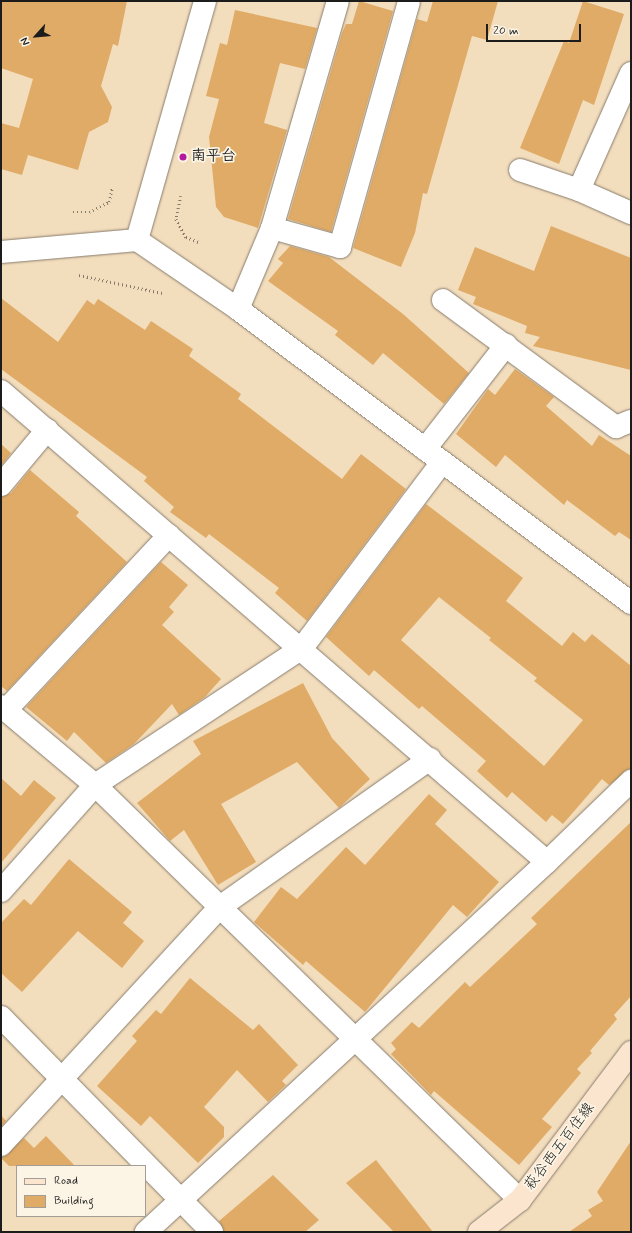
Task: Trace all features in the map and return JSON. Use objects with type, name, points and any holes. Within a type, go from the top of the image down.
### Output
[{"type":"main road","name":"萩谷西五百住線","points":[[479,1232],[520,1200],[631,1052]]},
{"type":"street","points":[[137,240],[205,1]]},
{"type":"street","points":[[238,309],[272,228],[338,1]]},
{"type":"street","points":[[272,228],[340,246],[409,1]]},
{"type":"street","points":[[579,190],[631,73]]},
{"type":"street","points":[[520,170],[579,190],[631,212]]},
{"type":"street","points":[[1,252],[137,240],[238,309],[631,603]]},
{"type":"street","points":[[443,300],[616,427],[631,421]]},
{"type":"street","points":[[1,891],[95,785],[302,648],[434,456],[506,345]]},
{"type":"street","points":[[1,391],[302,648],[547,862]]},
{"type":"street","points":[[1,485],[47,430]]},
{"type":"street","points":[[169,535],[4,708],[95,785],[520,1200]]},
{"type":"street","points":[[1,1145],[220,907],[430,759]]},
{"type":"street","points":[[146,1232],[354,1038],[547,862],[631,782]]},
{"type":"street","points":[[1,1017],[182,1199],[212,1232]]},
{"type":"path","points":[[73,212],[89,212],[108,202],[112,188]]},
{"type":"path","points":[[179,204],[176,219],[186,237],[198,242]]},
{"type":"path","points":[[72,274],[127,282],[171,295]]},
{"type":"building","points":[[1,1],[127,1],[118,46],[113,44],[101,86],[112,107],[108,122],[89,132],[78,170],[28,155],[22,175],[1,169],[1,123],[19,128],[33,79],[1,68]]},
{"type":"building","points":[[359,1],[393,11],[331,232],[288,219],[342,33],[346,24],[352,24]]},
{"type":"building","points":[[433,1],[498,1],[487,40],[472,36],[427,194],[423,193],[415,233],[401,267],[353,248],[417,19],[427,22]]},
{"type":"building","points":[[583,1],[624,14],[594,105],[583,100],[559,164],[520,148],[564,41],[569,43]]},
{"type":"building","points":[[235,10],[317,28],[305,69],[280,63],[264,123],[287,130],[258,228],[224,217],[216,207],[209,137],[219,99],[206,96],[220,43],[227,45]]},
{"type":"building","points":[[551,226],[631,258],[631,370],[533,346],[540,337],[525,333],[527,326],[473,304],[476,297],[458,290],[475,247],[534,271]]},
{"type":"building","points":[[290,246],[329,257],[403,314],[469,373],[444,404],[383,353],[373,365],[335,335],[338,331],[268,281],[283,263],[278,259]]},
{"type":"building","points":[[1,298],[58,342],[87,300],[94,305],[98,299],[145,330],[151,321],[193,349],[189,356],[241,394],[238,399],[342,479],[361,454],[406,489],[307,621],[275,593],[279,588],[209,534],[206,538],[170,512],[174,507],[144,481],[147,477],[1,369]]},
{"type":"building","points":[[515,369],[554,397],[546,406],[592,446],[599,435],[631,456],[631,540],[619,532],[615,536],[567,500],[564,505],[505,455],[496,467],[456,434],[488,389],[495,395]]},
{"type":"building","points":[[1,444],[11,453],[1,466]]},
{"type":"building","points":[[30,470],[79,512],[76,516],[127,562],[7,691],[1,686],[1,497],[11,493]]},
{"type":"building","points":[[426,504],[523,578],[506,601],[562,646],[573,632],[585,642],[592,634],[631,666],[631,769],[609,785],[602,779],[563,824],[552,815],[546,822],[512,792],[507,798],[477,771],[486,761],[422,706],[419,709],[374,670],[369,676],[326,637]],"holes":[[[439,597],[491,638],[489,640],[537,678],[534,681],[583,720],[544,766],[401,640]]]},
{"type":"building","points":[[161,562],[188,585],[169,607],[174,612],[162,625],[221,679],[205,697],[179,715],[172,704],[134,744],[106,763],[74,732],[67,741],[26,707]]},
{"type":"building","points":[[303,683],[332,738],[370,779],[339,808],[297,762],[221,804],[256,862],[218,885],[184,830],[170,841],[137,803],[201,754],[193,741]]},
{"type":"building","points":[[1,778],[21,796],[34,780],[56,798],[1,863]]},
{"type":"building","points":[[429,794],[447,810],[435,824],[499,882],[467,917],[453,905],[365,1012],[306,961],[303,965],[254,922],[281,887],[297,899],[346,847],[365,865]]},
{"type":"building","points":[[631,822],[631,996],[614,1015],[617,1019],[590,1051],[592,1053],[577,1069],[581,1073],[542,1119],[552,1127],[519,1165],[434,1091],[431,1095],[391,1054],[396,1049],[391,1043],[412,1022],[419,1028],[465,982],[470,987],[537,924],[531,918]]},
{"type":"building","points":[[69,859],[132,912],[123,923],[144,941],[122,968],[78,931],[22,992],[1,973],[1,923],[24,899],[31,905]]},
{"type":"building","points":[[190,978],[253,1030],[259,1024],[298,1065],[282,1081],[286,1085],[268,1102],[237,1070],[204,1107],[224,1127],[224,1137],[198,1163],[150,1116],[141,1126],[97,1086],[137,1041],[132,1036],[156,1010],[161,1014]]},
{"type":"building","points":[[1,1115],[6,1121],[1,1127]]},
{"type":"building","points":[[46,1136],[74,1165],[9,1166],[1,1158],[24,1138],[34,1148]]},
{"type":"building","points":[[631,1141],[631,1232],[569,1232],[592,1216],[588,1210],[603,1201],[597,1192]]},
{"type":"building","points":[[376,1160],[433,1232],[394,1232],[346,1183]]},
{"type":"building","points":[[273,1175],[319,1220],[305,1232],[224,1232],[219,1221]]},
{"type":"place","name":"南平台","points":[[183,157]]}]
